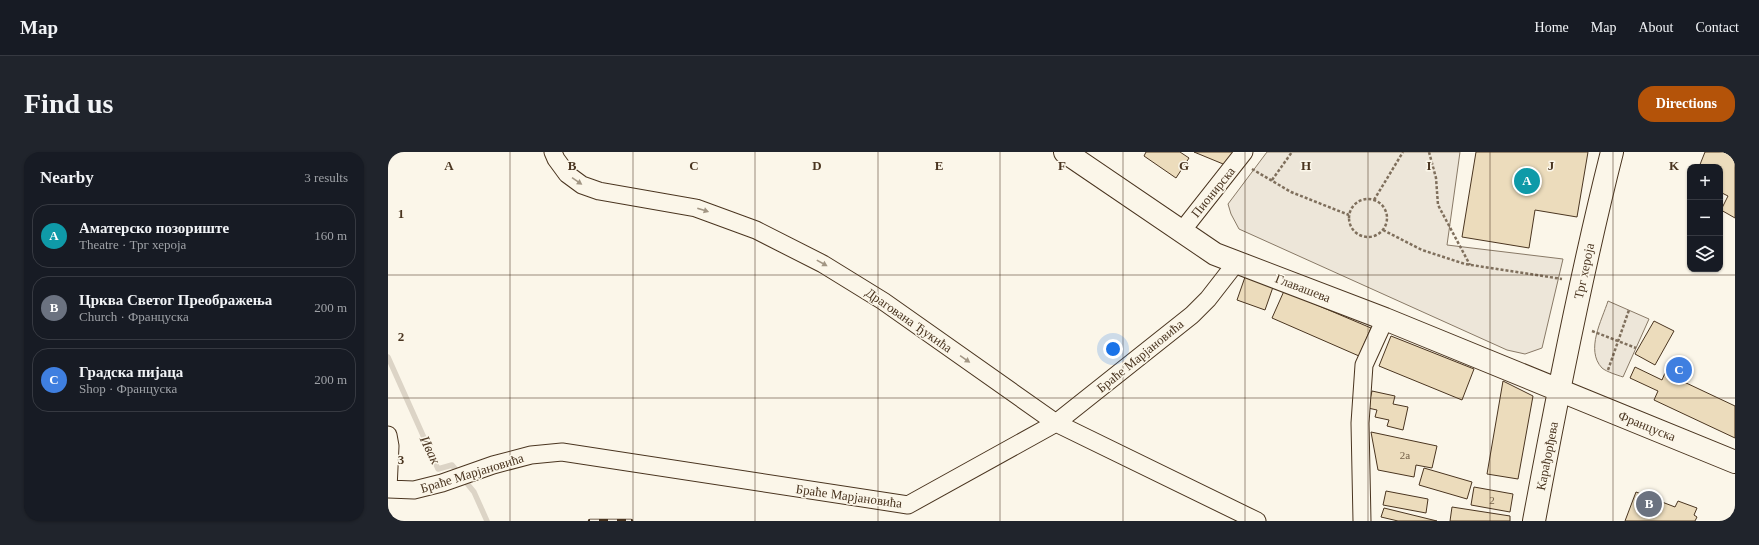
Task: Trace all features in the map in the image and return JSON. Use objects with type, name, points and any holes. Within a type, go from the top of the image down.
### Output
[{"type":"main road","name":"Главашева","points":[[1065,152],[1215,254],[1385,319],[1559,390]]},
{"type":"main road","name":"Трг хероја","points":[[1559,390],[1581,282],[1612,152]]},
{"type":"main road","name":"Француска","points":[[1559,390],[1735,462]]},
{"type":"main road","name":"Карађорђева","points":[[1534,521],[1559,390]]},
{"type":"street","name":"Драгована Ђукића","points":[[553,152],[556,159],[567,174],[582,184],[599,190],[702,210],[756,230],[823,264],[882,301],[1056,423],[1257,521]]},
{"type":"street","name":"Пионирска","points":[[1181,232],[1241,156]]},
{"type":"street","name":"Браће Марјановића","points":[[388,489],[414,490],[442,483],[493,464],[531,455],[562,452],[908,505],[1056,423],[1192,315],[1212,294],[1236,263]]},
{"type":"street","points":[[1362,521],[1360,423],[1364,365],[1385,319]]},
{"type":"street","points":[[388,435],[390,446],[388,489]]},
{"type":"path","points":[[1272,180],[1292,152]]},
{"type":"path","points":[[1374,200],[1403,152]]},
{"type":"path","points":[[1428,152],[1436,178],[1438,205],[1470,265]]},
{"type":"path","points":[[1241,156],[1272,180],[1291,192],[1348,215]]},
{"type":"path","points":[[1365,199],[1374,200],[1382,206],[1386,211],[1387,218],[1383,230],[1378,235],[1372,237],[1359,236],[1350,227],[1348,215],[1354,204],[1365,199]]},
{"type":"path","points":[[1383,230],[1422,250],[1470,265],[1581,282]]},
{"type":"path","points":[[1608,370],[1629,310]]},
{"type":"path","points":[[1587,330],[1636,348]]},
{"type":"shaded area","points":[[1267,152],[1460,152],[1447,245],[1563,259],[1542,348],[1525,354],[1507,350],[1239,229],[1231,214],[1228,204]]},
{"type":"shaded area","points":[[1608,301],[1649,319],[1623,377],[1602,368],[1597,361],[1595,353],[1596,335]]},
{"type":"building","points":[[1146,152],[1180,152],[1189,158],[1176,178],[1144,156]]},
{"type":"building","points":[[1194,152],[1233,152],[1228,166]]},
{"type":"building","points":[[1476,152],[1588,152],[1577,217],[1535,210],[1529,248],[1462,237]]},
{"type":"building","points":[[1705,152],[1735,152],[1735,218],[1723,211],[1723,206],[1728,196],[1723,194],[1723,164],[1700,164]]},
{"type":"building","points":[[1245,277],[1273,287],[1265,310],[1237,300]]},
{"type":"building","points":[[1284,291],[1371,328],[1359,356],[1272,318]]},
{"type":"building","points":[[1654,321],[1674,331],[1655,365],[1635,354]]},
{"type":"building","points":[[1391,336],[1474,369],[1462,400],[1379,366]]},
{"type":"building","points":[[1635,367],[1662,380],[1665,373],[1735,406],[1735,438],[1654,400],[1658,391],[1630,378]]},
{"type":"building","points":[[1503,381],[1533,396],[1518,479],[1487,474]]},
{"type":"building","points":[[1372,391],[1395,396],[1393,404],[1408,407],[1403,430],[1387,426],[1389,420],[1375,417],[1377,410],[1368,408]]},
{"type":"building","points":[[1371,432],[1437,446],[1432,468],[1416,465],[1414,477],[1378,470]]},
{"type":"building","points":[[1424,468],[1472,482],[1467,499],[1419,485]]},
{"type":"building","points":[[1474,487],[1513,494],[1510,512],[1471,505]]},
{"type":"building","points":[[1386,491],[1428,499],[1426,513],[1383,505]]},
{"type":"building","points":[[1636,492],[1675,507],[1678,501],[1697,508],[1694,515],[1697,517],[1695,521],[1625,521]]},
{"type":"building","points":[[1452,507],[1510,516],[1510,521],[1450,521]]},
{"type":"building","points":[[1384,508],[1437,521],[1398,521],[1381,517]]},
{"type":"waterway","name":"Ивак","points":[[388,357],[438,469],[452,465],[474,492],[487,521]]},
{"type":"railway","points":[[590,521],[631,521]]},
{"type":"place","name":"Аматерско позориште","points":[[1527,181]]},
{"type":"place","name":"Градска пијаца","points":[[1679,370]]},
{"type":"place","name":"Црква Светог Преображења","points":[[1649,504]]}]
